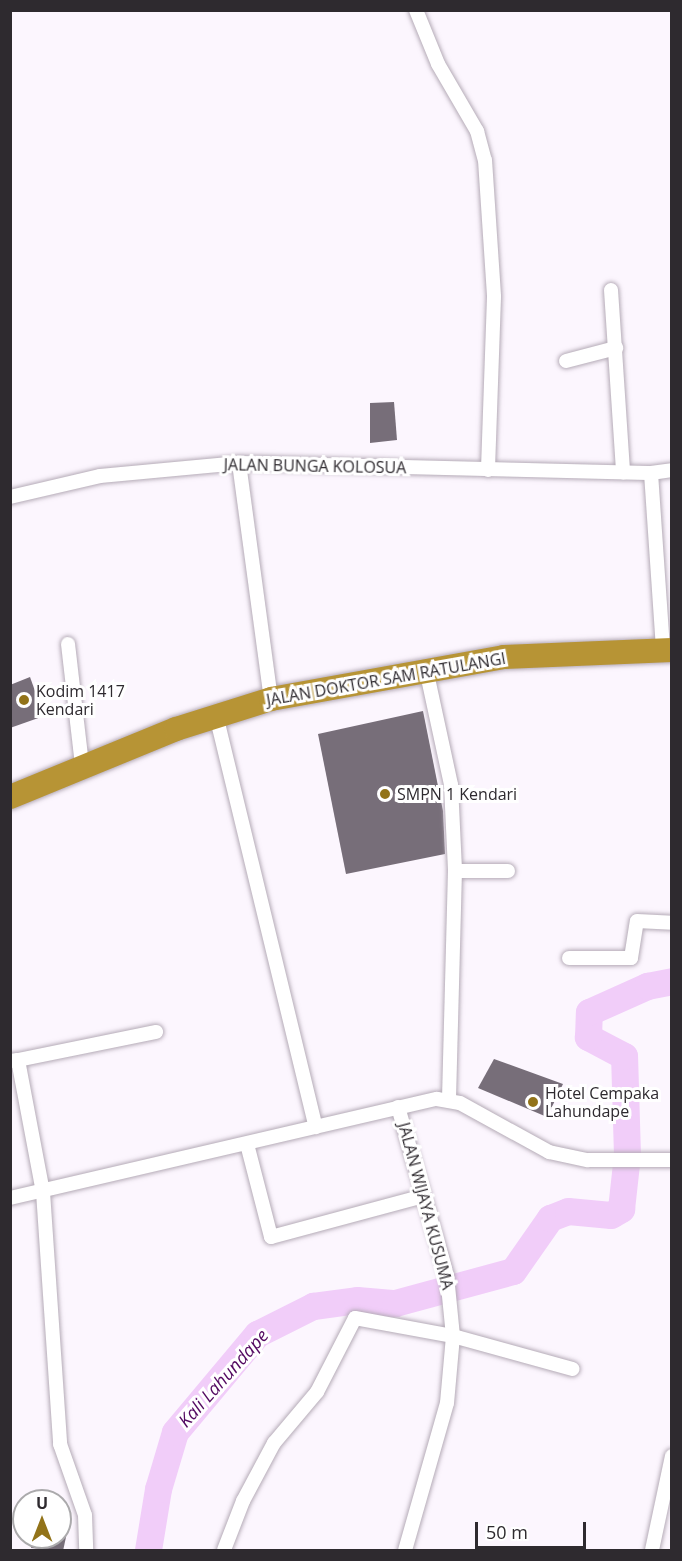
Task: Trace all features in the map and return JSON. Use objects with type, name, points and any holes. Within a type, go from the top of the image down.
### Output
[{"type":"highway","name":"JALAN DOKTOR SAM RATULANGI","points":[[10,797],[82,765],[216,715],[271,699],[426,669],[504,657],[667,649]]},
{"type":"street","points":[[416,10],[441,71],[477,130],[488,179],[494,297],[488,470]]},
{"type":"street","points":[[611,290],[622,473]]},
{"type":"street","points":[[566,361],[616,348]]},
{"type":"street","points":[[238,463],[271,699]]},
{"type":"street","name":"JALAN BUNGA KOLOSUA","points":[[10,497],[100,476],[238,463],[622,473],[672,471]]},
{"type":"street","points":[[651,473],[667,649]]},
{"type":"street","points":[[68,644],[82,765]]},
{"type":"street","points":[[426,669],[451,785],[455,871],[449,1099]]},
{"type":"street","points":[[216,715],[316,1127]]},
{"type":"street","points":[[455,871],[508,871]]},
{"type":"street","points":[[568,958],[632,958],[637,921],[672,923]]},
{"type":"street","points":[[86,1551],[85,1515],[60,1444],[43,1192],[14,1060],[156,1032]]},
{"type":"street","points":[[10,1198],[398,1107],[449,1099],[549,1152],[588,1160],[633,1162],[672,1160]]},
{"type":"street","name":"JALAN WIJAYA KUSUMA","points":[[398,1107],[447,1276],[453,1336],[447,1403],[405,1551]]},
{"type":"street","points":[[247,1144],[271,1236],[424,1196]]},
{"type":"street","points":[[224,1551],[270,1451],[317,1392],[352,1320],[453,1336],[573,1369]]},
{"type":"street","points":[[652,1551],[672,1456]]},
{"type":"building","points":[[394,402],[397,440],[370,443],[370,403]]},
{"type":"building","name":"Kodim 1417 Kendari","points":[[30,677],[44,716],[10,728],[10,685]]},
{"type":"building","name":"SMPN 1 Kendari","points":[[423,711],[443,811],[445,854],[346,874],[318,734]]},
{"type":"building","name":"Hotel Cempaka Lahundape","points":[[494,1059],[563,1084],[547,1117],[478,1088]]},
{"type":"waterway","name":"Kali Lahundape","points":[[148,1550],[158,1489],[175,1432],[257,1334],[313,1306],[357,1300],[395,1303],[513,1271],[550,1218],[568,1211],[611,1215],[621,1209],[627,1155],[624,1056],[588,1037],[589,1012],[647,986],[672,981]]},
{"type":"place","name":"Kodim 1417 Kendari","points":[[24,700]]},
{"type":"place","name":"SMPN 1 Kendari","points":[[385,794]]},
{"type":"place","name":"Hotel Cempaka Lahundape","points":[[533,1102]]}]
